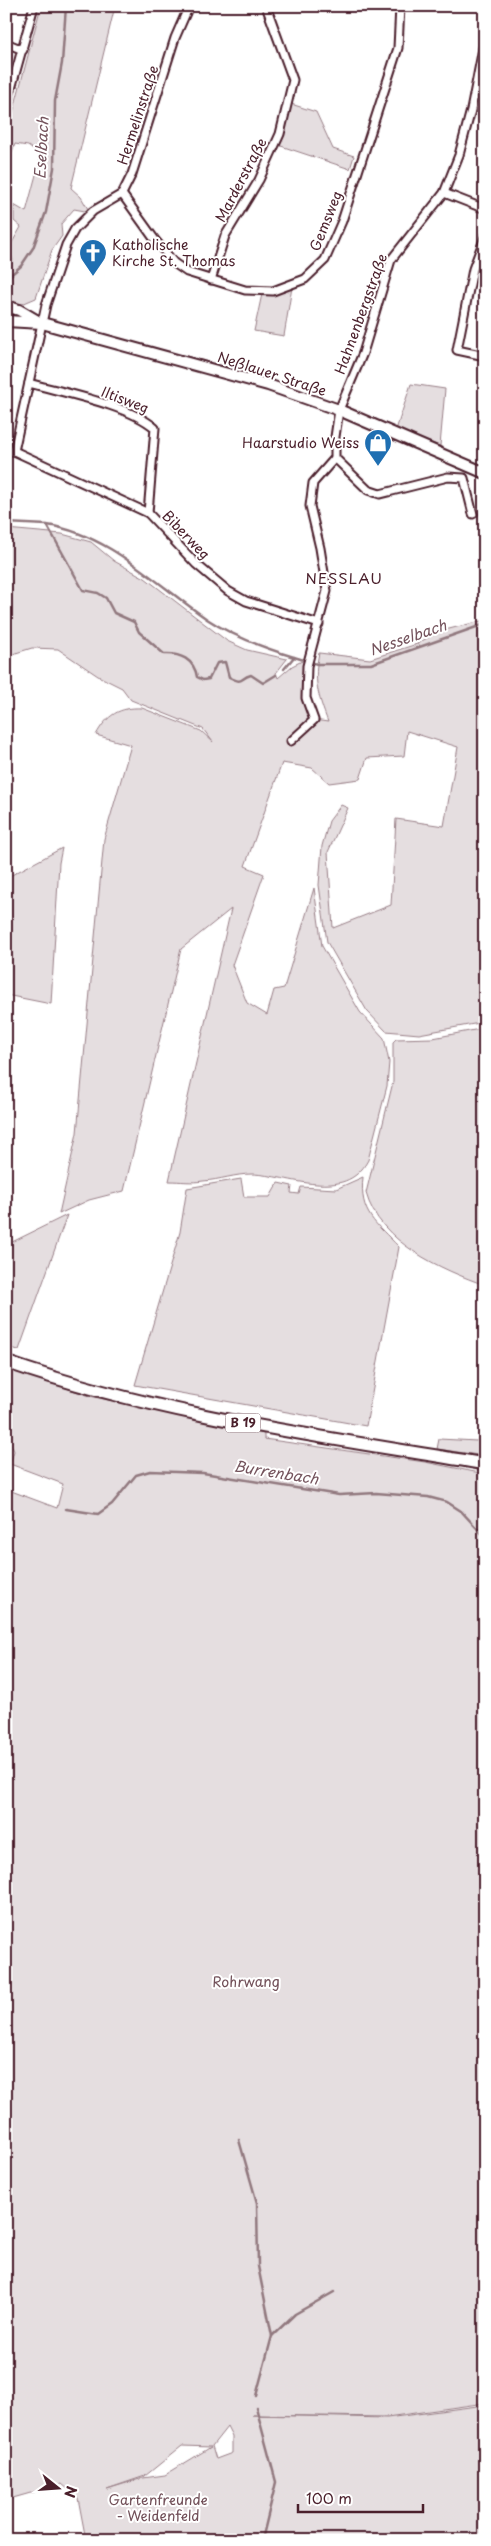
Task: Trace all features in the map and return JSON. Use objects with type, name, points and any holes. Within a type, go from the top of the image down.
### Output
[{"type":"main road","name":"Neßlauer Straße","points":[[6,306],[19,310],[42,323],[216,370],[339,410],[485,473]]},
{"type":"main road","name":"Neßlauer Straße","points":[[6,321],[42,323]]},
{"type":"main road","name":"B 19","points":[[6,1362],[94,1390],[165,1408],[485,1464]]},
{"type":"street","points":[[6,108],[34,6]]},
{"type":"street","name":"Hermelinstraße","points":[[122,194],[141,153],[175,38],[189,6]]},
{"type":"street","name":"Marderstraße","points":[[212,280],[224,236],[259,180],[280,134],[293,80],[266,6]]},
{"type":"street","name":"Gemsweg","points":[[122,194],[174,263],[187,272],[246,290],[273,291],[305,279],[325,260],[342,221],[398,48],[400,6]]},
{"type":"street","name":"Hahnenbergstraße","points":[[335,458],[335,437],[339,410],[363,353],[392,260],[416,225],[444,193],[459,155],[471,110],[485,38]]},
{"type":"street","points":[[6,43],[23,50]]},
{"type":"street","points":[[444,193],[485,209]]},
{"type":"street","points":[[10,451],[30,383],[54,276],[75,228],[92,211],[122,194]]},
{"type":"street","points":[[485,237],[473,269],[457,350],[485,356]]},
{"type":"street","name":"Iltisweg","points":[[30,383],[103,403],[148,422],[155,428],[148,514]]},
{"type":"street","name":"Biberweg","points":[[10,451],[148,514],[196,564],[228,591],[246,602],[319,624]]},
{"type":"street","points":[[292,740],[314,720],[306,698],[308,663],[327,591],[320,548],[310,506],[313,483],[335,458],[368,490],[380,494],[448,477],[464,478],[473,514]]},
{"type":"green space","points":[[41,6],[115,6],[71,188],[81,197],[88,209],[85,211],[74,209],[61,224],[62,236],[52,250],[36,298],[22,304],[6,301],[6,273],[13,260],[9,248],[21,227],[14,221],[14,205],[26,212],[41,156],[28,146],[15,144],[6,168],[6,123],[10,124]]},
{"type":"green space","points":[[291,104],[316,112],[333,149],[354,156],[350,169],[278,145]]},
{"type":"green space","points":[[292,287],[284,336],[254,331],[262,294]]},
{"type":"green space","points":[[411,384],[445,389],[440,446],[396,430]]},
{"type":"green space","points":[[6,529],[62,534],[91,542],[114,561],[145,578],[227,641],[247,650],[287,659],[276,673],[278,678],[292,666],[304,660],[303,691],[314,720],[328,722],[318,688],[316,672],[319,653],[370,659],[417,644],[437,632],[485,620],[485,1022],[419,1034],[386,1031],[367,1011],[327,942],[319,885],[322,846],[329,821],[341,805],[348,808],[328,852],[333,928],[391,905],[396,819],[444,826],[458,747],[407,731],[404,756],[367,758],[360,779],[329,783],[312,768],[282,763],[245,866],[264,874],[232,965],[247,1003],[267,1015],[274,990],[284,988],[314,888],[322,946],[360,1012],[384,1038],[389,1062],[387,1086],[368,1160],[358,1173],[345,1181],[331,1184],[315,1184],[252,1174],[199,1182],[169,1181],[231,909],[181,949],[124,1191],[89,1200],[59,1214],[77,1133],[104,839],[131,745],[96,735],[109,717],[127,709],[142,708],[201,731],[213,742],[203,729],[131,700],[122,688],[98,676],[58,649],[32,648],[6,656]]},
{"type":"green space","points":[[62,848],[59,863],[51,1004],[6,995],[6,878]]},
{"type":"green space","points":[[485,1028],[485,1285],[432,1262],[398,1240],[384,1226],[373,1210],[366,1193],[393,1082],[393,1042],[396,1039],[433,1038]]},
{"type":"green space","points":[[363,1177],[362,1190],[364,1200],[371,1217],[399,1247],[366,1426],[135,1385],[180,1232],[187,1188],[241,1179],[244,1197],[270,1197],[278,1183],[292,1186],[291,1193],[299,1194],[301,1187],[336,1189]]},
{"type":"green space","points":[[67,1215],[19,1350],[6,1347],[6,1245]]},
{"type":"green space","name":"Rohrwang","points":[[6,1368],[90,1396],[264,1434],[264,1439],[425,1462],[485,1474],[485,2403],[387,2417],[252,2415],[387,2418],[485,2405],[485,2540],[86,2540],[78,2498],[62,2484],[6,2500],[6,1489],[57,1508],[63,1484],[10,1464],[14,1451],[6,1432]],"holes":[[[227,2427],[232,2437],[232,2453],[216,2459],[212,2446]],[[182,2446],[211,2447],[165,2475],[143,2478],[107,2489],[145,2476]]]},
{"type":"green space","points":[[485,1426],[485,1456],[437,1449],[439,1439],[477,1441]]},
{"type":"waterway","name":"Eselbach","points":[[6,279],[21,266],[33,248],[46,212],[54,168],[55,101],[62,63],[66,6]]},
{"type":"waterway","name":"Nesselbach","points":[[6,523],[47,525],[83,590],[98,593],[106,598],[114,613],[134,622],[139,632],[164,654],[185,658],[193,666],[197,677],[203,680],[209,679],[217,663],[225,662],[229,677],[239,681],[251,675],[263,683],[276,675]]},
{"type":"waterway","points":[[47,525],[70,530],[112,550],[217,625],[249,641],[294,657]]},
{"type":"waterway","name":"Nesselbach","points":[[284,669],[294,657],[317,664],[371,664],[485,624]]},
{"type":"waterway","name":"Burrenbach","points":[[66,1509],[98,1514],[112,1504],[136,1475],[150,1471],[203,1473],[339,1495],[376,1493],[428,1497],[447,1502],[461,1511],[485,1537]]},
{"type":"waterway","points":[[239,2140],[257,2203],[258,2266],[272,2336],[256,2396]]},
{"type":"waterway","points":[[272,2336],[295,2314],[334,2292]]},
{"type":"waterway","points":[[256,2407],[276,2482],[262,2540]]},
{"type":"place","name":"Katholische Kirche St. Thomas","points":[[93,277]]},
{"type":"place","name":"Haarstudio Weiss","points":[[378,467]]},
{"type":"district","name":"NESSLAU","points":[[344,579]]},
{"type":"park label","name":"Gartenfreunde - Weidenfeld","points":[[158,2508]]}]
